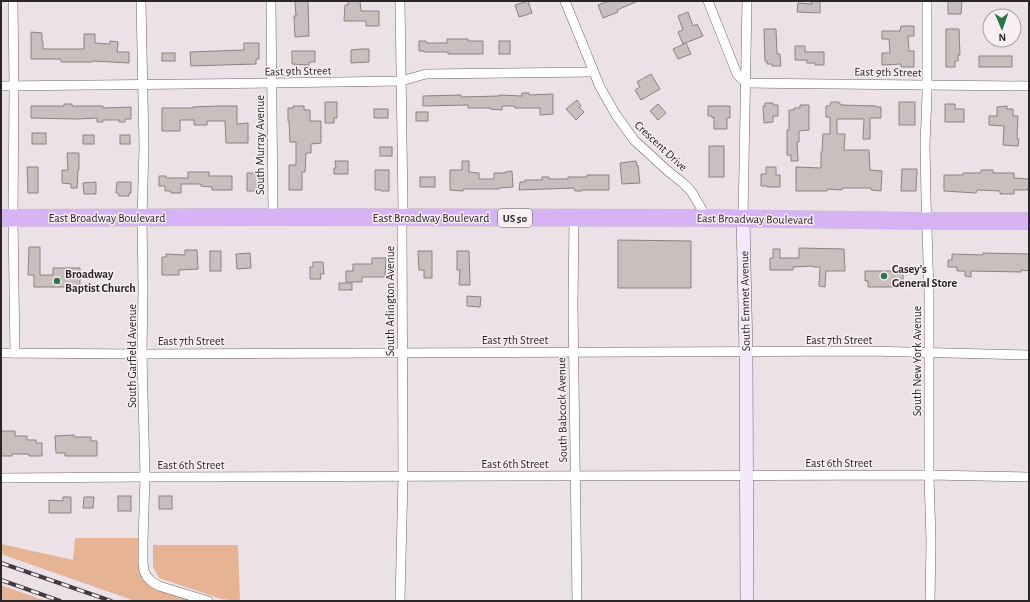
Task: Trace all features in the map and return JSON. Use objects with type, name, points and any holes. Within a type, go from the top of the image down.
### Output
[{"type":"highway","name":"East Broadway Boulevard","points":[[7,218],[707,218],[1029,221]]},
{"type":"street","points":[[13,1],[14,86],[7,218],[15,353]]},
{"type":"street","name":"South Garfield Avenue","points":[[141,1],[144,147],[142,218],[142,354],[145,477],[143,563],[144,571],[152,582],[159,586],[208,601]]},
{"type":"street","name":"South Murray Avenue","points":[[271,1],[273,217]]},
{"type":"street","name":"South Arlington Avenue","points":[[400,1],[403,218],[400,601]]},
{"type":"street","name":"Crescent Drive","points":[[565,1],[594,72],[608,102],[624,128],[634,140],[669,172],[684,183],[691,191],[707,218]]},
{"type":"street","points":[[708,1],[737,74],[746,83]]},
{"type":"street","name":"South Emmet Avenue","points":[[747,1],[743,219],[746,352],[747,601]]},
{"type":"street","name":"South New York Avenue","points":[[927,1],[926,221],[929,285],[928,353],[931,541],[930,601]]},
{"type":"street","name":"East 9th Street","points":[[1,86],[401,81],[426,74],[594,72]]},
{"type":"street","name":"East 9th Street","points":[[746,83],[1029,86]]},
{"type":"street","name":"South Babcock Avenue","points":[[574,218],[573,305],[577,601]]},
{"type":"street","name":"East 7th Street","points":[[1,353],[868,352],[1029,355]]},
{"type":"street","name":"East 6th Street","points":[[1,478],[929,475],[1029,477]]},
{"type":"shaded area","points":[[75,538],[142,538],[150,582],[198,601],[135,601],[1,554],[1,544],[73,560]]},
{"type":"shaded area","points":[[153,545],[238,545],[240,601],[221,599],[159,578],[153,567]]},
{"type":"shaded area","points":[[1,585],[46,601],[1,601]]},
{"type":"building","points":[[295,1],[308,1],[309,36],[295,37]]},
{"type":"building","points":[[348,1],[360,1],[361,11],[379,11],[379,26],[366,26],[366,21],[344,21],[345,5],[348,5]]},
{"type":"building","points":[[528,1],[532,13],[519,17],[515,5]]},
{"type":"building","points":[[609,1],[638,1],[603,18],[598,5]]},
{"type":"building","points":[[811,1],[820,1],[820,13],[797,12],[798,3],[812,4]]},
{"type":"building","points":[[948,1],[962,1],[961,14],[948,14]]},
{"type":"building","points":[[688,12],[693,26],[697,24],[703,36],[683,44],[678,32],[683,30],[678,16]]},
{"type":"building","points":[[901,26],[914,26],[914,36],[908,36],[909,51],[914,51],[914,67],[901,67],[901,64],[882,65],[882,53],[890,53],[889,39],[882,39],[882,31],[900,31]]},
{"type":"building","points":[[764,29],[776,29],[777,54],[780,54],[781,66],[772,66],[772,64],[767,64],[767,61],[765,61]]},
{"type":"building","points":[[946,29],[959,29],[960,55],[958,55],[958,61],[955,61],[955,67],[946,67]]},
{"type":"building","points":[[31,32],[42,33],[43,49],[84,49],[84,34],[95,34],[95,43],[110,44],[110,41],[118,42],[117,52],[129,52],[129,63],[93,61],[61,62],[61,59],[31,59]]},
{"type":"building","points":[[447,39],[483,41],[483,54],[448,54],[448,52],[419,51],[419,41],[426,41],[426,43],[447,43]]},
{"type":"building","points":[[499,41],[510,41],[510,54],[499,54]]},
{"type":"building","points":[[244,43],[259,43],[259,59],[256,59],[256,64],[191,66],[190,52],[244,50]]},
{"type":"building","points":[[686,43],[691,54],[678,59],[673,49]]},
{"type":"building","points":[[795,46],[805,46],[805,52],[824,52],[824,65],[807,63],[807,60],[795,60]]},
{"type":"building","points":[[369,49],[369,62],[351,63],[351,50]]},
{"type":"building","points":[[292,51],[315,51],[315,62],[309,62],[309,65],[292,64]]},
{"type":"building","points":[[162,53],[175,53],[175,61],[162,61]]},
{"type":"building","points":[[979,56],[1012,56],[1012,67],[979,67]]},
{"type":"building","points":[[651,74],[660,89],[641,100],[635,90],[640,87],[637,82]]},
{"type":"building","points":[[522,93],[529,93],[529,95],[553,94],[553,114],[540,115],[540,108],[515,108],[515,106],[502,106],[502,110],[490,108],[468,108],[468,105],[423,106],[423,96],[522,96]]},
{"type":"building","points":[[577,100],[581,106],[579,107],[584,112],[576,120],[566,109]]},
{"type":"building","points":[[325,102],[337,102],[337,118],[334,118],[334,123],[325,123]]},
{"type":"building","points":[[831,102],[839,102],[841,105],[881,107],[881,118],[870,118],[870,139],[863,139],[864,119],[837,119],[837,134],[845,134],[844,150],[869,150],[870,170],[882,171],[881,191],[871,190],[871,188],[842,188],[842,190],[827,189],[827,191],[796,191],[796,167],[821,168],[823,134],[830,134],[830,117],[826,117],[826,106],[830,106]]},
{"type":"building","points":[[899,102],[915,102],[915,125],[899,125]]},
{"type":"building","points":[[765,103],[773,103],[773,105],[778,105],[778,116],[773,116],[773,122],[764,123],[763,106],[765,106]]},
{"type":"building","points":[[64,104],[72,104],[72,106],[103,106],[103,108],[131,107],[131,119],[125,119],[125,122],[119,122],[119,120],[103,120],[103,122],[97,122],[97,118],[31,118],[31,106],[64,106]]},
{"type":"building","points":[[658,104],[666,113],[658,120],[650,111]]},
{"type":"building","points":[[945,104],[955,104],[955,109],[964,109],[964,122],[945,122]]},
{"type":"building","points":[[800,105],[809,105],[809,130],[799,131],[799,142],[797,142],[798,161],[791,161],[791,155],[787,155],[789,110],[800,108]]},
{"type":"building","points":[[237,106],[237,124],[248,123],[248,143],[226,143],[225,121],[207,121],[207,125],[194,125],[194,120],[180,120],[180,131],[162,131],[162,108]]},
{"type":"building","points":[[293,106],[304,106],[304,110],[310,110],[310,121],[321,121],[321,143],[311,144],[311,153],[306,153],[305,172],[302,172],[302,190],[289,190],[289,165],[296,165],[296,142],[290,142],[288,121],[288,108],[293,108]]},
{"type":"building","points":[[708,106],[730,106],[730,118],[727,118],[727,129],[714,129],[714,117],[712,118],[712,116],[708,116]]},
{"type":"building","points":[[1007,106],[1007,109],[1013,109],[1013,116],[1018,116],[1018,146],[1003,145],[1004,126],[989,125],[989,116],[997,116],[997,107]]},
{"type":"building","points":[[374,109],[388,109],[388,118],[374,118]]},
{"type":"building","points":[[416,112],[428,112],[428,121],[416,121]]},
{"type":"building","points":[[32,133],[46,133],[46,144],[32,144]]},
{"type":"building","points":[[83,135],[94,135],[94,144],[83,144]]},
{"type":"building","points":[[120,135],[130,135],[130,144],[120,144]]},
{"type":"building","points":[[709,146],[724,146],[724,177],[709,177]]},
{"type":"building","points":[[380,147],[392,147],[392,156],[380,156]]},
{"type":"building","points":[[67,153],[79,153],[77,188],[71,188],[71,184],[62,183],[62,170],[68,170]]},
{"type":"building","points":[[335,161],[348,161],[348,174],[334,174],[334,168],[336,168]]},
{"type":"building","points":[[462,161],[469,161],[469,172],[479,173],[479,179],[494,179],[494,173],[505,173],[512,171],[513,187],[499,189],[463,189],[463,191],[450,190],[450,170],[462,170]]},
{"type":"building","points":[[636,161],[637,166],[638,165],[640,183],[622,184],[620,163]]},
{"type":"building","points":[[27,167],[38,167],[38,193],[28,193]]},
{"type":"building","points":[[766,167],[776,167],[776,175],[780,175],[780,187],[761,186],[761,174],[766,174]]},
{"type":"building","points":[[902,169],[917,169],[916,191],[901,191]]},
{"type":"building","points":[[375,170],[389,170],[389,191],[375,190]]},
{"type":"building","points":[[981,170],[993,170],[993,173],[1014,173],[1014,178],[1029,179],[1029,188],[1028,190],[1014,190],[1014,194],[1000,194],[1000,191],[977,190],[976,193],[944,191],[944,175],[981,173]]},
{"type":"building","points":[[188,172],[209,172],[209,176],[232,176],[232,190],[212,190],[212,187],[201,186],[201,184],[181,184],[181,193],[171,193],[171,191],[165,191],[165,186],[159,186],[159,176],[166,176],[166,178],[188,178]]},
{"type":"building","points":[[247,173],[256,173],[256,175],[260,175],[262,188],[258,188],[258,191],[247,191]]},
{"type":"building","points":[[587,175],[609,175],[609,190],[575,191],[574,188],[519,190],[520,182],[525,182],[525,180],[542,180],[542,177],[549,177],[549,179],[568,179],[568,177],[587,177]]},
{"type":"building","points":[[420,177],[435,177],[435,187],[420,187]]},
{"type":"building","points":[[96,182],[96,194],[84,194],[83,183]]},
{"type":"building","points":[[117,182],[131,182],[131,193],[129,193],[129,196],[119,196],[118,193],[116,193]]},
{"type":"building","points":[[618,240],[691,241],[691,288],[618,288]]},
{"type":"building","name":"Broadway Baptist Church","points":[[29,247],[40,247],[40,275],[53,275],[53,268],[80,268],[80,287],[34,287],[34,275],[28,275]]},
{"type":"building","points":[[799,248],[844,249],[845,271],[826,271],[825,287],[819,286],[820,267],[793,267],[793,270],[770,270],[770,258],[773,258],[773,249],[780,249],[780,258],[799,258]]},
{"type":"building","points":[[185,250],[197,250],[198,269],[179,270],[179,275],[162,275],[162,257],[166,257],[166,254],[185,255]]},
{"type":"building","points":[[210,251],[221,251],[221,271],[210,271]]},
{"type":"building","points":[[418,251],[432,251],[432,278],[424,278],[424,270],[419,270]]},
{"type":"building","points":[[457,251],[469,251],[470,285],[459,285],[460,270],[457,270]]},
{"type":"building","points":[[250,253],[251,268],[237,269],[236,254]]},
{"type":"building","points":[[983,253],[1029,254],[1029,271],[971,271],[971,277],[965,276],[965,271],[957,271],[957,267],[948,267],[948,260],[952,260],[952,254],[983,255]]},
{"type":"building","points":[[372,258],[386,258],[385,277],[362,277],[362,282],[346,282],[346,271],[353,271],[353,264],[372,264]]},
{"type":"building","points":[[313,262],[323,262],[324,274],[320,274],[321,279],[310,279],[310,267],[313,267]]},
{"type":"building","name":"Casey's General Store","points":[[865,271],[903,271],[903,287],[868,287],[868,281],[865,281]]},
{"type":"building","points":[[339,283],[352,283],[352,290],[339,290]]},
{"type":"building","points":[[467,296],[481,297],[480,307],[467,306]]},
{"type":"building","points":[[1,431],[15,431],[15,436],[27,436],[27,440],[36,440],[36,443],[42,443],[42,456],[12,454],[12,456],[1,456]]},
{"type":"building","points":[[74,435],[74,437],[91,437],[91,441],[97,441],[97,456],[65,456],[65,453],[56,453],[55,436]]},
{"type":"building","points":[[118,496],[131,496],[131,511],[118,511]]},
{"type":"building","points":[[159,496],[172,496],[172,509],[159,509]]},
{"type":"building","points":[[63,497],[71,497],[71,513],[49,513],[49,500],[63,501]]},
{"type":"building","points":[[84,497],[94,497],[93,508],[83,508]]},
{"type":"railway","points":[[1,563],[111,601]]},
{"type":"railway","points":[[1,580],[60,601]]},
{"type":"place","name":"Casey's General Store","points":[[884,276]]},
{"type":"place","name":"Broadway Baptist Church","points":[[57,281]]}]
